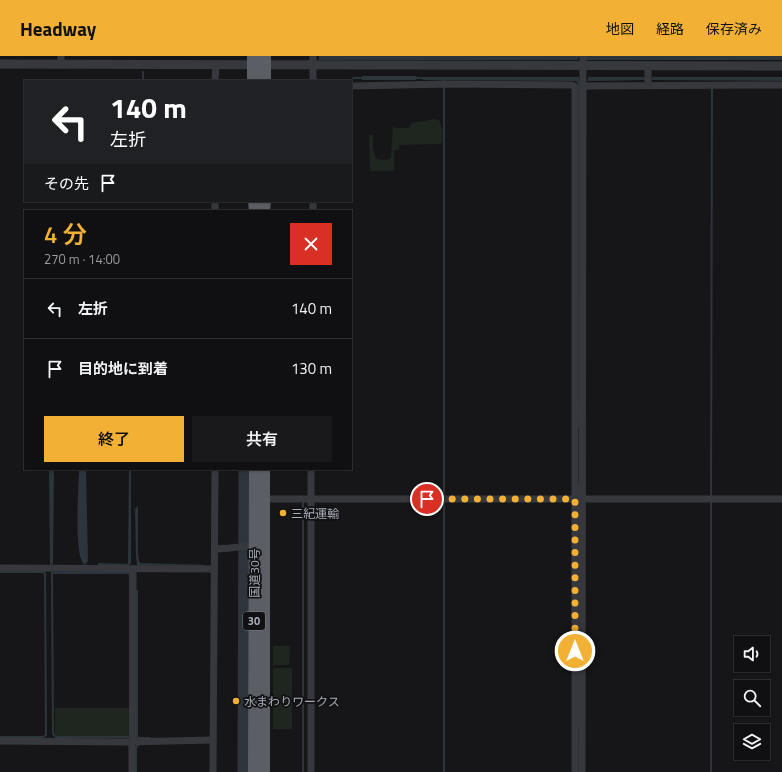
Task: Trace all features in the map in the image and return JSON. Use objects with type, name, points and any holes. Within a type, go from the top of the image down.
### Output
[{"type":"highway","points":[[253,80],[259,60]]},
{"type":"highway","points":[[259,60],[265,80]]},
{"type":"highway","name":"国道30号","points":[[254,470],[259,499],[264,772]]},
{"type":"highway","name":"国道30号","points":[[254,772],[252,546],[264,470]]},
{"type":"street","points":[[313,56],[313,80]]},
{"type":"street","points":[[0,64],[61,59],[216,64],[259,60],[313,66],[582,77],[648,77],[782,85]]},
{"type":"street","points":[[216,64],[216,80]]},
{"type":"street","points":[[352,86],[445,84],[572,85],[582,77],[648,77],[782,66]]},
{"type":"street","points":[[575,772],[579,499],[582,77]]},
{"type":"street","points":[[213,772],[215,470]]},
{"type":"street","points":[[311,470],[306,499],[311,772]]},
{"type":"street","points":[[259,499],[782,499]]},
{"type":"street","points":[[579,499],[582,772]]},
{"type":"street","points":[[215,549],[252,546]]},
{"type":"street","points":[[0,568],[214,569]]},
{"type":"street","points":[[132,772],[133,569]]},
{"type":"street","points":[[0,741],[213,740]]},
{"type":"shaded area","points":[[319,56],[578,56],[578,60],[319,60]]},
{"type":"shaded area","points":[[585,56],[782,56],[782,60],[586,60]]},
{"type":"shaded area","points":[[362,76],[416,76],[416,80],[362,80]]},
{"type":"shaded area","points":[[423,77],[579,77],[580,85],[578,85],[576,81],[423,80]]},
{"type":"shaded area","points":[[588,77],[645,77],[645,80],[588,81]]},
{"type":"shaded area","points":[[652,77],[782,77],[782,81],[652,80]]},
{"type":"shaded area","points":[[435,119],[439,120],[443,133],[442,142],[440,144],[399,145],[399,150],[394,150],[394,171],[370,171],[369,135],[373,135],[373,148],[376,159],[387,160],[391,158],[393,125],[395,128],[408,128],[412,123]]},
{"type":"shaded area","points":[[49,470],[54,470],[53,564],[50,565]]},
{"type":"shaded area","points":[[79,470],[86,470],[88,561],[85,565],[81,560],[79,549]]},
{"type":"shaded area","points":[[129,470],[131,470],[131,563],[128,567],[98,565],[98,563],[128,564]]},
{"type":"shaded area","points":[[138,506],[138,554],[140,563],[206,565],[137,565],[135,509]]},
{"type":"shaded area","points":[[273,646],[290,646],[289,665],[273,665]]},
{"type":"shaded area","points":[[273,668],[292,668],[292,729],[273,729]]},
{"type":"shaded area","points":[[55,708],[129,708],[129,734],[127,737],[55,736]]},
{"type":"waterway","points":[[143,72],[143,80]]},
{"type":"waterway","points":[[353,78],[363,78]]},
{"type":"waterway","points":[[413,78],[425,78]]},
{"type":"waterway","points":[[444,78],[444,497]]},
{"type":"waterway","points":[[578,427],[579,84]]},
{"type":"waterway","points":[[711,496],[712,89]]},
{"type":"waterway","points":[[244,772],[245,470]]},
{"type":"waterway","points":[[578,484],[579,497]]},
{"type":"waterway","points":[[303,501],[303,772]]},
{"type":"waterway","points":[[444,502],[444,772]]},
{"type":"waterway","points":[[578,727],[579,502]]},
{"type":"waterway","points":[[711,502],[711,772]]},
{"type":"waterway","points":[[0,572],[43,572],[45,574],[46,735],[43,737],[0,737]]},
{"type":"waterway","points":[[52,573],[129,573],[130,735],[128,737],[56,737],[53,734],[52,573]]},
{"type":"waterway","points":[[137,591],[137,736],[138,738],[150,738]]},
{"type":"waterway","points":[[136,772],[136,747],[140,744]]},
{"type":"place","name":"三紀運輸","points":[[283,513]]},
{"type":"place","name":"水まわりワークス","points":[[236,701]]},
{"type":"route","points":[[427,499],[575,499],[575,651]]}]
